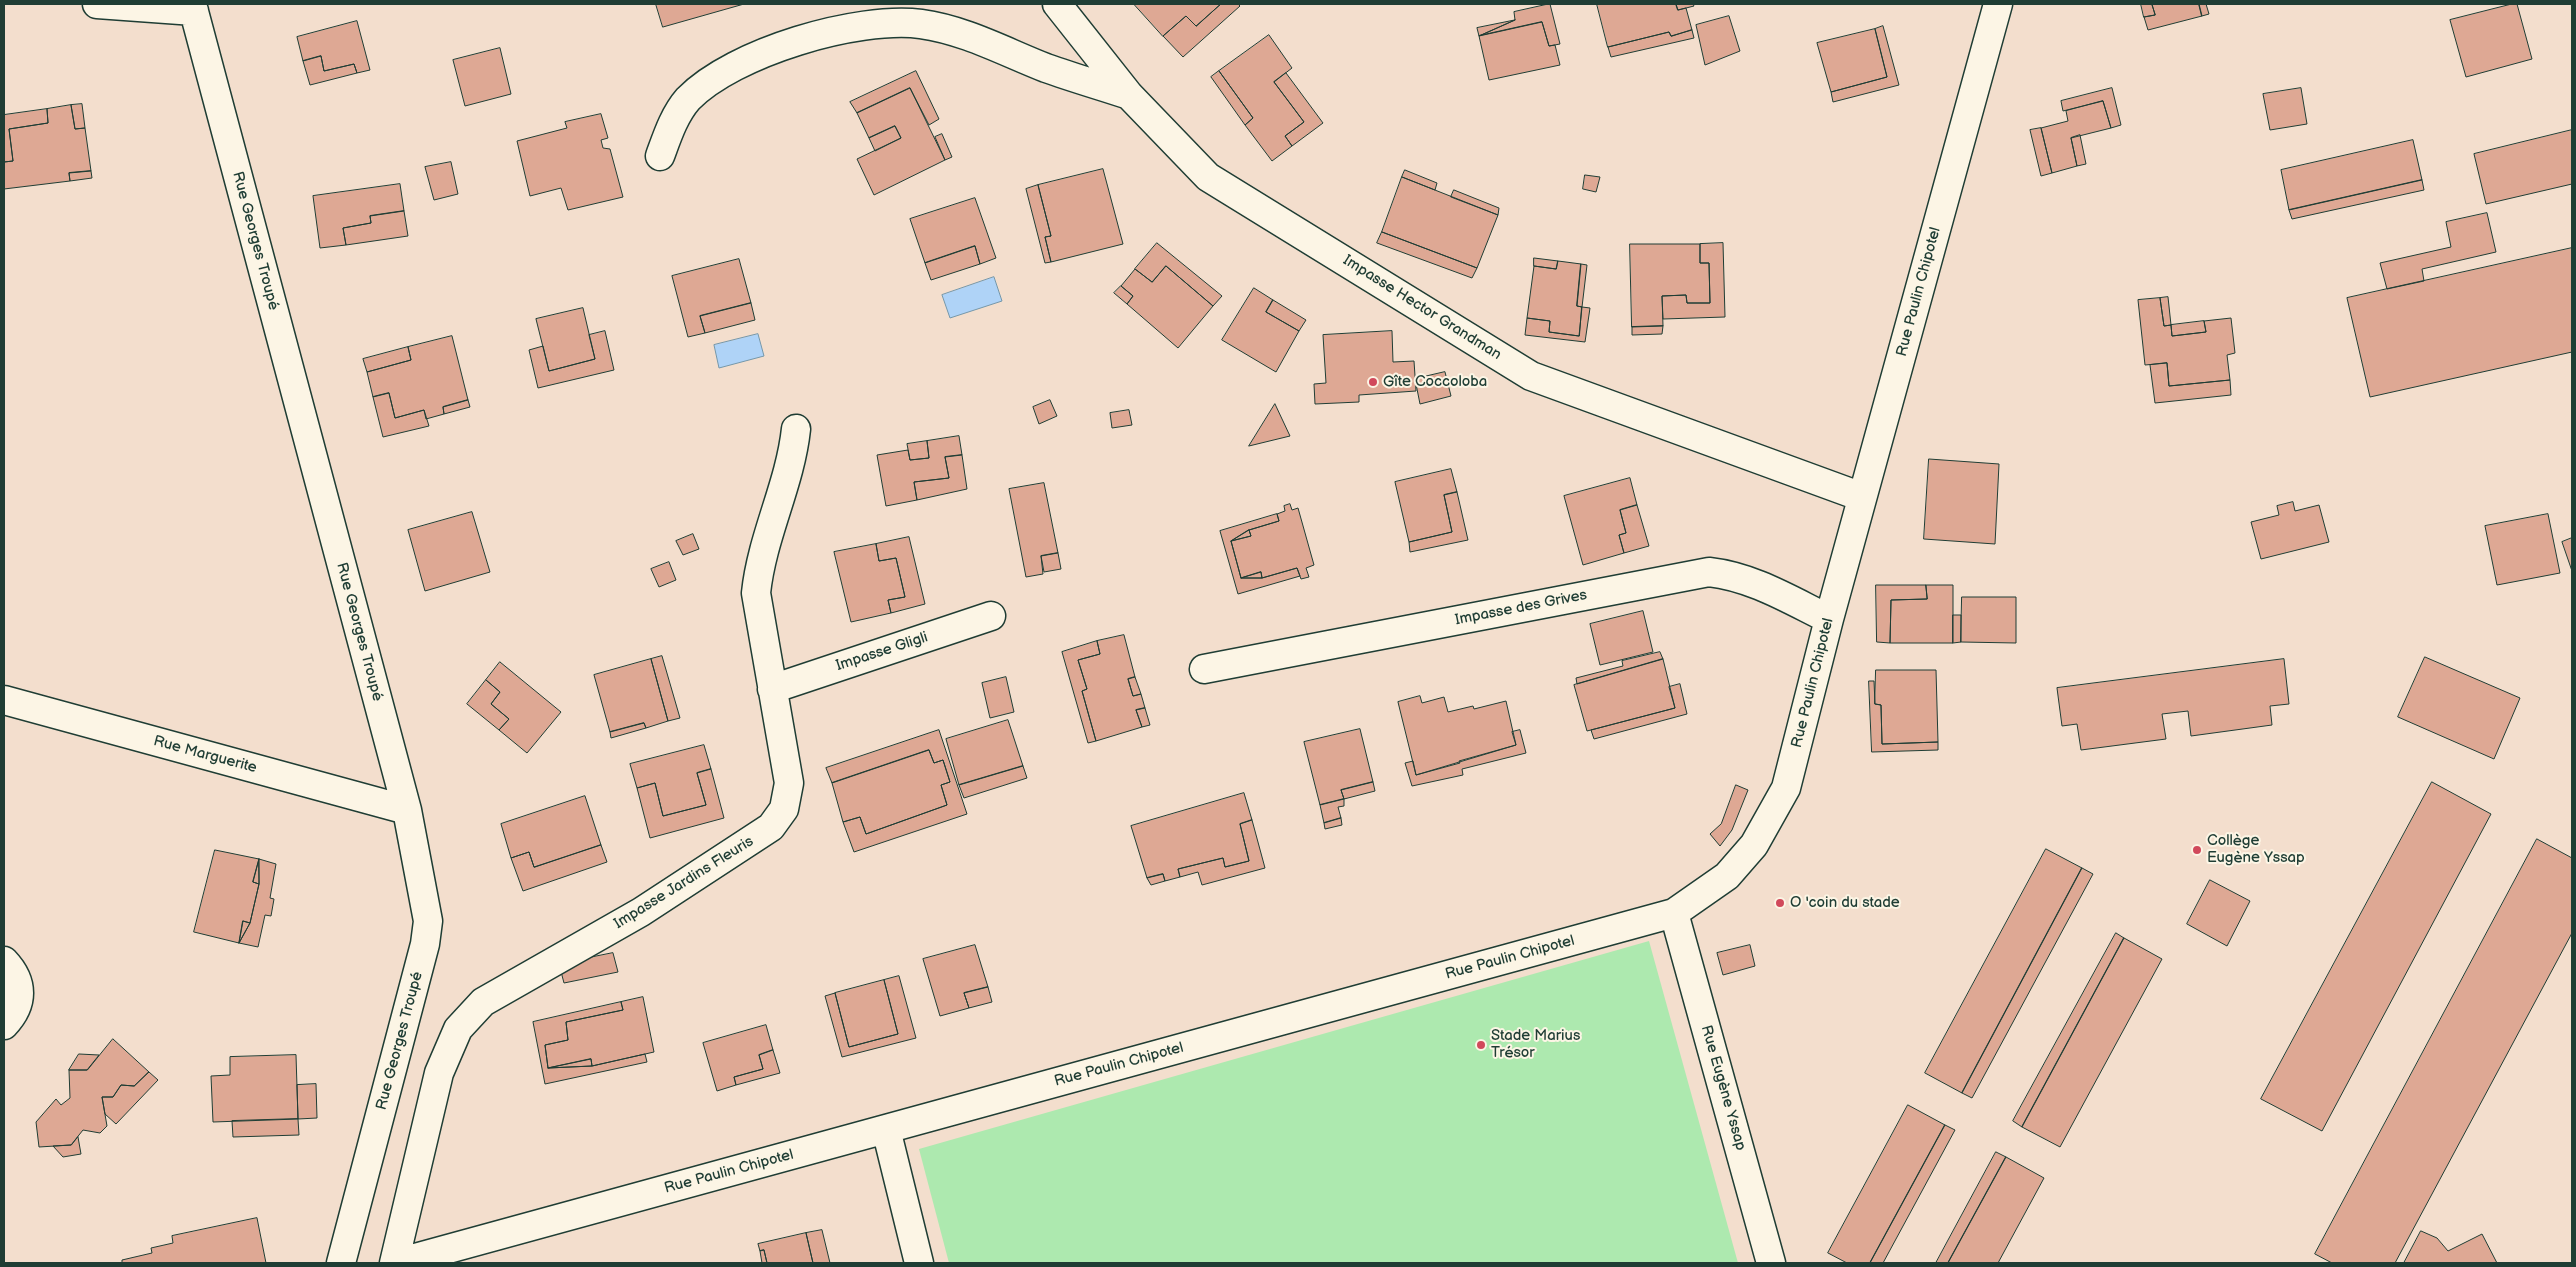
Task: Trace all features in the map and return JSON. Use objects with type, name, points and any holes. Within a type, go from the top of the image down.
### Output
[{"type":"street","points":[[97,4],[193,7]]},
{"type":"street","name":"Impasse Hector Grandman","points":[[1057,4],[1129,95],[1208,177],[1531,376],[1862,497]]},
{"type":"street","name":"Rue Paulin Chipotel","points":[[395,1263],[1674,914],[1727,876],[1754,845],[1786,788],[1829,619],[1998,4]]},
{"type":"street","name":"Rue Georges Troupé","points":[[193,7],[407,810],[428,921],[425,944],[341,1263]]},
{"type":"street","points":[[660,156],[670,127],[688,100],[714,79],[751,58],[796,40],[852,28],[921,24],[972,37],[1046,68],[1129,95]]},
{"type":"street","name":"Impasse Jardins Fleuris","points":[[395,1263],[439,1073],[458,1029],[483,1002],[641,912],[771,828],[784,809],[789,782],[756,593],[759,565],[793,455],[796,429]]},
{"type":"street","name":"Impasse des Grives","points":[[1204,669],[1709,572],[1732,574],[1757,583],[1829,619]]},
{"type":"street","name":"Impasse Gligli","points":[[772,689],[991,616]]},
{"type":"street","name":"Rue Marguerite","points":[[4,700],[407,810]]},
{"type":"street","name":"Rue Eugène Yssap","points":[[1674,914],[1771,1263]]},
{"type":"street","points":[[4,961],[18,982],[17,1010],[4,1025]]},
{"type":"street","points":[[886,1129],[919,1263]]},
{"type":"green space","name":"Stade Marius Trésor","points":[[1649,941],[1738,1263],[949,1263],[919,1149]]},
{"type":"water","points":[[994,277],[1002,301],[950,318],[942,295]]},
{"type":"water","points":[[758,334],[764,356],[719,368],[714,345]]},
{"type":"building","points":[[656,4],[744,4],[663,27]]},
{"type":"building","points":[[1134,4],[1221,4],[1196,26],[1186,16],[1163,36]]},
{"type":"building","points":[[1221,4],[1238,4],[1240,6],[1183,57],[1163,36],[1186,16],[1196,26]]},
{"type":"building","points":[[1550,4],[1560,44],[1549,46],[1542,22],[1479,36],[1515,20],[1514,12]]},
{"type":"building","points":[[1597,4],[1676,4],[1678,10],[1686,8],[1692,30],[1671,36],[1669,32],[1608,47]]},
{"type":"building","points":[[1676,4],[1693,4],[1694,6],[1678,10]]},
{"type":"building","points":[[2141,4],[2152,4],[2155,15],[2144,17]]},
{"type":"building","points":[[2152,4],[2199,4],[2202,16],[2148,30],[2144,17],[2155,15]]},
{"type":"building","points":[[2199,4],[2206,4],[2209,14],[2202,16]]},
{"type":"building","points":[[2517,4],[2532,59],[2466,77],[2450,20]]},
{"type":"building","points":[[1729,16],[1740,51],[1705,65],[1696,25]]},
{"type":"building","points":[[1515,20],[1479,36],[1477,28]]},
{"type":"building","points":[[357,21],[370,70],[357,73],[354,64],[324,71],[321,56],[303,61],[297,37]]},
{"type":"building","points":[[1542,22],[1549,46],[1555,45],[1560,65],[1489,80],[1479,36]]},
{"type":"building","points":[[1883,26],[1899,85],[1833,102],[1831,92],[1887,77],[1875,29]]},
{"type":"building","points":[[1875,29],[1887,77],[1831,92],[1817,43]]},
{"type":"building","points":[[1692,30],[1694,38],[1611,57],[1608,47],[1669,32],[1671,36]]},
{"type":"building","points":[[1269,35],[1292,68],[1274,82],[1304,122],[1285,136],[1292,146],[1272,161],[1245,125],[1253,118],[1219,71]]},
{"type":"building","points":[[500,48],[511,94],[465,106],[453,60]]},
{"type":"building","points":[[321,56],[324,71],[354,64],[357,73],[310,85],[303,61]]},
{"type":"building","points":[[916,71],[939,119],[929,125],[910,88],[857,113],[850,102]]},
{"type":"building","points":[[1219,71],[1253,118],[1245,125],[1211,77]]},
{"type":"building","points":[[1286,73],[1323,123],[1292,146],[1285,136],[1304,122],[1274,82]]},
{"type":"building","points":[[910,88],[945,160],[874,195],[857,159],[901,138],[895,126],[869,138],[857,113]]},
{"type":"building","points":[[2112,88],[2121,125],[2111,128],[2103,101],[2063,111],[2061,101]]},
{"type":"building","points":[[2301,88],[2307,124],[2270,130],[2263,94]]},
{"type":"building","points":[[2103,101],[2111,128],[2071,138],[2077,166],[2052,173],[2041,128],[2068,121],[2066,111]]},
{"type":"building","points":[[82,104],[85,128],[75,129],[71,105]]},
{"type":"building","points":[[71,105],[75,129],[85,128],[91,171],[69,173],[70,181],[4,189],[4,162],[13,161],[9,129],[48,123],[47,109]]},
{"type":"building","points":[[47,109],[48,123],[9,129],[13,161],[4,162],[4,115]]},
{"type":"building","points":[[601,114],[608,138],[601,140],[603,148],[610,149],[623,197],[568,210],[561,188],[530,196],[517,141],[567,128],[565,122]]},
{"type":"building","points":[[895,126],[901,138],[875,151],[869,138]]},
{"type":"building","points":[[2041,128],[2052,173],[2041,176],[2030,130]]},
{"type":"building","points":[[2572,130],[2572,184],[2486,204],[2474,154]]},
{"type":"building","points":[[942,134],[952,157],[945,160],[935,137]]},
{"type":"building","points":[[2080,135],[2086,164],[2077,166],[2071,138]]},
{"type":"building","points":[[2413,140],[2422,180],[2289,210],[2281,170]]},
{"type":"building","points":[[451,162],[458,194],[434,200],[425,167]]},
{"type":"building","points":[[1103,169],[1123,244],[1051,262],[1045,237],[1051,236],[1038,185]]},
{"type":"building","points":[[1405,170],[1437,183],[1435,190],[1402,177]]},
{"type":"building","points":[[91,171],[92,178],[70,181],[69,173]]},
{"type":"building","points":[[1585,175],[1600,177],[1596,192],[1583,189]]},
{"type":"building","points":[[1402,177],[1498,215],[1477,268],[1382,232]]},
{"type":"building","points":[[2422,180],[2424,190],[2292,219],[2289,210]]},
{"type":"building","points":[[400,184],[404,211],[370,216],[371,223],[343,228],[346,245],[320,248],[313,196]]},
{"type":"building","points":[[1038,185],[1051,236],[1045,237],[1051,262],[1045,263],[1026,189]]},
{"type":"building","points":[[1454,190],[1499,208],[1498,215],[1451,197]]},
{"type":"building","points":[[975,198],[996,258],[980,264],[975,246],[925,263],[910,219]]},
{"type":"building","points":[[404,211],[408,236],[346,245],[343,228],[371,223],[370,216]]},
{"type":"building","points":[[2487,213],[2496,252],[2422,269],[2424,281],[2387,289],[2380,263],[2451,247],[2446,222]]},
{"type":"building","points":[[1382,232],[1477,268],[1472,278],[1377,243]]},
{"type":"building","points":[[1157,243],[1222,296],[1213,306],[1166,266],[1152,282],[1135,269]]},
{"type":"building","points":[[1723,243],[1725,317],[1663,319],[1662,296],[1686,295],[1687,303],[1710,303],[1709,263],[1700,263],[1700,244]]},
{"type":"building","points":[[1630,244],[1700,244],[1700,263],[1709,263],[1710,303],[1687,303],[1686,295],[1662,296],[1663,326],[1632,327]]},
{"type":"building","points":[[975,246],[980,264],[931,280],[925,263]]},
{"type":"building","points":[[2572,248],[2572,352],[2370,397],[2347,298]]},
{"type":"building","points":[[1534,258],[1558,261],[1556,269],[1534,266]]},
{"type":"building","points":[[739,259],[751,303],[700,316],[705,333],[688,337],[672,276]]},
{"type":"building","points":[[1558,261],[1581,264],[1577,306],[1582,307],[1579,336],[1549,332],[1550,321],[1527,318],[1534,266],[1556,269]]},
{"type":"building","points":[[1581,264],[1587,265],[1582,307],[1577,306]]},
{"type":"building","points":[[1166,266],[1213,306],[1178,348],[1127,304],[1133,296],[1121,286],[1135,269],[1152,282]]},
{"type":"building","points":[[1121,286],[1133,296],[1127,304],[1114,293]]},
{"type":"building","points":[[1254,288],[1273,300],[1266,312],[1299,331],[1276,372],[1222,340]]},
{"type":"building","points":[[2168,297],[2171,325],[2164,326],[2160,298]]},
{"type":"building","points":[[2160,298],[2164,326],[2171,325],[2172,336],[2206,332],[2204,321],[2231,318],[2235,353],[2227,355],[2230,380],[2169,386],[2167,363],[2145,365],[2138,300]]},
{"type":"building","points":[[1273,300],[1306,320],[1299,331],[1266,312]]},
{"type":"building","points":[[751,303],[755,320],[705,333],[700,316]]},
{"type":"building","points":[[1582,307],[1590,308],[1585,342],[1525,335],[1527,318],[1550,321],[1549,332],[1579,336]]},
{"type":"building","points":[[583,308],[595,359],[549,371],[536,319]]},
{"type":"building","points":[[2204,321],[2206,332],[2172,336],[2171,325]]},
{"type":"building","points":[[1663,326],[1662,334],[1632,335],[1632,327]]},
{"type":"building","points":[[605,331],[614,370],[538,388],[529,350],[543,346],[549,371],[595,359],[589,335]]},
{"type":"building","points":[[1392,331],[1393,362],[1414,361],[1416,391],[1359,395],[1359,402],[1315,404],[1314,384],[1326,383],[1323,335]]},
{"type":"building","points":[[452,336],[468,400],[443,407],[444,414],[426,419],[424,410],[395,418],[389,393],[373,397],[367,372],[411,360],[408,347]]},
{"type":"building","points":[[408,347],[411,360],[367,372],[363,359]]},
{"type":"building","points":[[2167,363],[2169,386],[2230,380],[2231,395],[2155,403],[2150,365]]},
{"type":"building","points":[[1445,372],[1451,396],[1420,404],[1415,379]]},
{"type":"building","points":[[389,393],[395,418],[424,410],[429,426],[383,437],[373,397]]},
{"type":"building","points":[[468,400],[470,407],[444,414],[443,407]]},
{"type":"building","points":[[1050,400],[1057,416],[1039,424],[1033,407]]},
{"type":"building","points":[[1275,404],[1290,436],[1249,446]]},
{"type":"building","points":[[1129,410],[1132,425],[1112,428],[1110,413]]},
{"type":"building","points":[[959,436],[962,455],[945,457],[949,478],[914,482],[917,500],[886,506],[877,455],[908,450],[910,460],[929,458],[927,441]]},
{"type":"building","points":[[927,441],[929,458],[910,460],[907,444]]},
{"type":"building","points":[[962,455],[967,489],[917,500],[914,482],[949,478],[945,457]]},
{"type":"building","points":[[1929,459],[1999,464],[1995,544],[1924,539]]},
{"type":"building","points":[[1451,469],[1457,492],[1444,495],[1452,532],[1409,542],[1395,482]]},
{"type":"building","points":[[1630,478],[1637,505],[1620,510],[1626,533],[1619,535],[1624,553],[1583,565],[1564,496]]},
{"type":"building","points":[[1044,483],[1058,553],[1041,556],[1043,574],[1026,577],[1009,489]]},
{"type":"building","points":[[1457,492],[1468,540],[1410,552],[1409,542],[1452,532],[1444,495]]},
{"type":"building","points":[[2293,502],[2295,511],[2319,505],[2329,542],[2261,559],[2251,522],[2279,515],[2277,506]]},
{"type":"building","points":[[1290,504],[1292,510],[1298,508],[1314,565],[1306,568],[1309,577],[1301,579],[1297,568],[1262,578],[1261,572],[1241,578],[1231,541],[1251,536],[1249,530],[1279,521],[1277,514],[1285,511],[1284,506]]},
{"type":"building","points":[[1637,505],[1649,546],[1624,553],[1619,535],[1626,533],[1620,510]]},
{"type":"building","points":[[472,512],[490,572],[425,591],[408,530]]},
{"type":"building","points":[[1277,514],[1279,521],[1249,530],[1231,541],[1241,578],[1262,578],[1297,568],[1300,576],[1238,594],[1220,531]]},
{"type":"building","points":[[2548,514],[2560,573],[2497,585],[2485,526]]},
{"type":"building","points":[[1249,530],[1251,536],[1231,541]]},
{"type":"building","points":[[693,534],[699,549],[683,555],[676,541]]},
{"type":"building","points":[[909,537],[925,604],[891,613],[888,600],[905,597],[896,558],[879,561],[876,544]]},
{"type":"building","points":[[2572,538],[2572,571],[2562,542]]},
{"type":"building","points":[[876,544],[879,561],[896,558],[905,597],[888,600],[891,613],[851,622],[834,552]]},
{"type":"building","points":[[1058,553],[1061,569],[1044,572],[1041,556]]},
{"type":"building","points":[[669,562],[676,580],[659,587],[651,569]]},
{"type":"building","points":[[1261,572],[1262,578],[1241,578]]},
{"type":"building","points":[[1876,585],[1926,585],[1927,599],[1891,600],[1890,643],[1877,642]]},
{"type":"building","points":[[1926,585],[1953,585],[1953,643],[1890,643],[1891,600],[1927,599]]},
{"type":"building","points":[[1962,597],[2016,597],[2016,643],[1961,642]]},
{"type":"building","points":[[1643,611],[1653,652],[1600,665],[1590,624]]},
{"type":"building","points":[[1953,615],[1961,615],[1961,642],[1953,643]]},
{"type":"building","points":[[1124,635],[1135,677],[1128,679],[1133,696],[1141,694],[1145,708],[1136,710],[1142,727],[1096,741],[1082,691],[1087,689],[1078,660],[1100,654],[1097,641]]},
{"type":"building","points":[[1097,641],[1100,654],[1078,660],[1087,689],[1082,691],[1096,741],[1088,743],[1062,652]]},
{"type":"building","points":[[1660,652],[1663,659],[1577,684],[1576,678],[1623,666],[1622,661]]},
{"type":"building","points":[[662,656],[680,718],[668,721],[651,659]]},
{"type":"building","points":[[2425,657],[2520,698],[2494,759],[2398,717]]},
{"type":"building","points":[[651,659],[668,721],[646,728],[644,723],[610,732],[594,675]]},
{"type":"building","points":[[1663,659],[1675,708],[1587,731],[1574,685]]},
{"type":"building","points":[[2284,659],[2289,704],[2270,706],[2272,725],[2191,736],[2188,711],[2162,714],[2166,739],[2081,750],[2077,724],[2062,726],[2057,688]]},
{"type":"building","points":[[500,662],[561,712],[527,753],[499,730],[509,719],[491,704],[500,692],[486,680]]},
{"type":"building","points":[[1876,670],[1936,670],[1938,742],[1882,744],[1881,705],[1875,704]]},
{"type":"building","points":[[1006,677],[1014,712],[990,718],[982,683]]},
{"type":"building","points":[[1135,677],[1141,694],[1133,696],[1128,679]]},
{"type":"building","points":[[486,680],[500,692],[491,704],[509,719],[499,730],[467,704]]},
{"type":"building","points":[[1869,681],[1874,681],[1875,704],[1881,705],[1882,744],[1938,742],[1938,750],[1872,752]]},
{"type":"building","points":[[1680,684],[1687,714],[1594,739],[1591,730],[1675,708],[1669,687]]},
{"type":"building","points":[[1420,696],[1422,703],[1444,697],[1448,712],[1473,706],[1474,709],[1506,701],[1516,745],[1416,775],[1398,702]]},
{"type":"building","points":[[1145,708],[1150,725],[1142,727],[1136,710]]},
{"type":"building","points":[[1008,720],[1023,766],[959,785],[946,739]]},
{"type":"building","points":[[644,723],[646,728],[611,738],[610,732]]},
{"type":"building","points":[[1360,729],[1373,782],[1341,790],[1344,799],[1320,805],[1304,742]]},
{"type":"building","points":[[939,730],[967,814],[854,852],[843,822],[860,817],[866,834],[947,805],[941,785],[950,782],[943,760],[934,763],[929,750],[832,783],[826,768]]},
{"type":"building","points":[[1520,730],[1526,753],[1462,769],[1463,775],[1412,786],[1405,763],[1413,761],[1416,775],[1460,763],[1459,761],[1516,745],[1512,732]]},
{"type":"building","points":[[704,745],[711,769],[697,773],[706,805],[663,816],[655,783],[637,788],[630,764]]},
{"type":"building","points":[[929,750],[934,763],[943,760],[950,782],[941,785],[947,805],[866,834],[860,817],[843,822],[832,783]]},
{"type":"building","points":[[1023,766],[1027,778],[964,798],[959,785]]},
{"type":"building","points":[[711,769],[724,818],[650,838],[637,788],[655,783],[663,816],[706,805],[697,773]]},
{"type":"building","points":[[1373,782],[1375,791],[1344,799],[1341,790]]},
{"type":"building","points":[[2432,782],[2491,814],[2322,1131],[2261,1099]]},
{"type":"building","points":[[1736,785],[1748,790],[1732,830],[1720,846],[1710,834],[1721,824]]},
{"type":"building","points":[[1244,793],[1252,820],[1240,824],[1249,861],[1225,867],[1223,858],[1178,869],[1180,877],[1165,881],[1163,874],[1147,878],[1131,826]]},
{"type":"building","points":[[585,796],[601,845],[534,867],[529,852],[511,858],[501,824]]},
{"type":"building","points":[[1344,799],[1344,806],[1338,807],[1341,818],[1324,823],[1320,805]]},
{"type":"building","points":[[1341,818],[1342,825],[1325,829],[1324,823]]},
{"type":"building","points":[[1252,820],[1265,868],[1202,885],[1198,872],[1180,877],[1178,869],[1223,858],[1225,867],[1249,861],[1240,824]]},
{"type":"building","points":[[2537,839],[2572,858],[2572,933],[2395,1263],[2332,1263],[2315,1254]]},
{"type":"building","points":[[601,845],[607,862],[523,891],[511,858],[529,852],[534,867]]},
{"type":"building","points":[[2046,849],[2082,868],[1962,1093],[1925,1073]]},
{"type":"building","points":[[215,850],[259,859],[253,882],[259,884],[250,923],[243,921],[239,943],[194,932]]},
{"type":"building","points":[[259,859],[276,864],[270,898],[274,899],[271,916],[265,915],[258,947],[239,943],[250,923],[259,884]]},
{"type":"building","points":[[259,859],[259,884],[253,882]]},
{"type":"building","points":[[2082,868],[2093,874],[1972,1098],[1962,1093]]},
{"type":"building","points":[[1163,874],[1165,881],[1151,885],[1147,878]]},
{"type":"building","points":[[2210,880],[2250,901],[2227,946],[2187,924]]},
{"type":"building","points":[[243,921],[250,923],[239,943]]},
{"type":"building","points":[[2116,933],[2124,938],[2022,1127],[2013,1121]]},
{"type":"building","points":[[2124,938],[2162,959],[2060,1147],[2022,1127]]},
{"type":"building","points":[[975,945],[988,987],[964,993],[969,1008],[940,1016],[923,959]]},
{"type":"building","points":[[1750,945],[1755,966],[1723,975],[1717,953]]},
{"type":"building","points":[[613,953],[618,972],[564,983],[559,964]]},
{"type":"building","points":[[899,976],[916,1038],[842,1057],[825,996],[835,993],[849,1047],[898,1034],[884,980]]},
{"type":"building","points":[[884,980],[898,1034],[849,1047],[835,993]]},
{"type":"building","points":[[988,987],[992,1002],[969,1008],[964,993]]},
{"type":"building","points":[[643,997],[654,1052],[592,1066],[591,1059],[548,1068],[545,1045],[568,1040],[566,1022],[623,1010],[621,1002]]},
{"type":"building","points":[[621,1002],[623,1010],[566,1022],[568,1040],[545,1045],[548,1068],[592,1066],[645,1054],[647,1062],[545,1084],[533,1022]]},
{"type":"building","points":[[766,1025],[773,1050],[759,1055],[763,1069],[734,1077],[736,1085],[717,1091],[703,1043]]},
{"type":"building","points":[[113,1039],[149,1072],[134,1086],[121,1085],[113,1097],[102,1097],[107,1126],[100,1133],[83,1130],[71,1145],[39,1147],[36,1122],[56,1099],[61,1105],[70,1098],[69,1070],[87,1070]]},
{"type":"building","points":[[773,1050],[780,1073],[736,1085],[734,1077],[763,1069],[759,1055]]},
{"type":"building","points":[[79,1054],[99,1055],[87,1070],[69,1070]]},
{"type":"building","points":[[296,1055],[298,1119],[213,1122],[211,1076],[230,1075],[230,1057]]},
{"type":"building","points":[[591,1059],[592,1066],[548,1068]]},
{"type":"building","points":[[149,1072],[158,1080],[116,1124],[105,1114],[102,1097],[113,1097],[121,1085],[134,1086]]},
{"type":"building","points":[[316,1084],[317,1118],[298,1119],[297,1085]]},
{"type":"building","points":[[1908,1105],[1945,1125],[1870,1263],[1847,1263],[1828,1253]]},
{"type":"building","points":[[298,1119],[299,1135],[233,1137],[232,1121]]},
{"type":"building","points":[[1945,1125],[1955,1130],[1883,1263],[1870,1263]]},
{"type":"building","points":[[78,1137],[81,1154],[63,1157],[53,1146],[71,1145]]},
{"type":"building","points":[[1996,1152],[2006,1157],[1948,1263],[1936,1263]]},
{"type":"building","points":[[2006,1157],[2044,1178],[1998,1263],[1948,1263]]},
{"type":"building","points":[[257,1218],[266,1263],[122,1263],[122,1260],[152,1253],[151,1248],[173,1243],[172,1236]]},
{"type":"building","points":[[822,1230],[830,1263],[813,1263],[806,1233]]},
{"type":"building","points":[[2421,1231],[2437,1238],[2448,1251],[2482,1234],[2497,1263],[2404,1263]]},
{"type":"building","points":[[806,1233],[813,1263],[767,1263],[764,1250],[760,1251],[758,1244]]},
{"type":"building","points":[[764,1250],[767,1263],[762,1263],[760,1251]]},
{"type":"place","name":"Gîte Coccoloba","points":[[1373,382]]},
{"type":"place","name":"Collège Eugène Yssap","points":[[2197,850]]},
{"type":"place","name":"O 'coin du stade","points":[[1780,903]]},
{"type":"place","name":"Stade Marius Trésor","points":[[1481,1045]]}]
